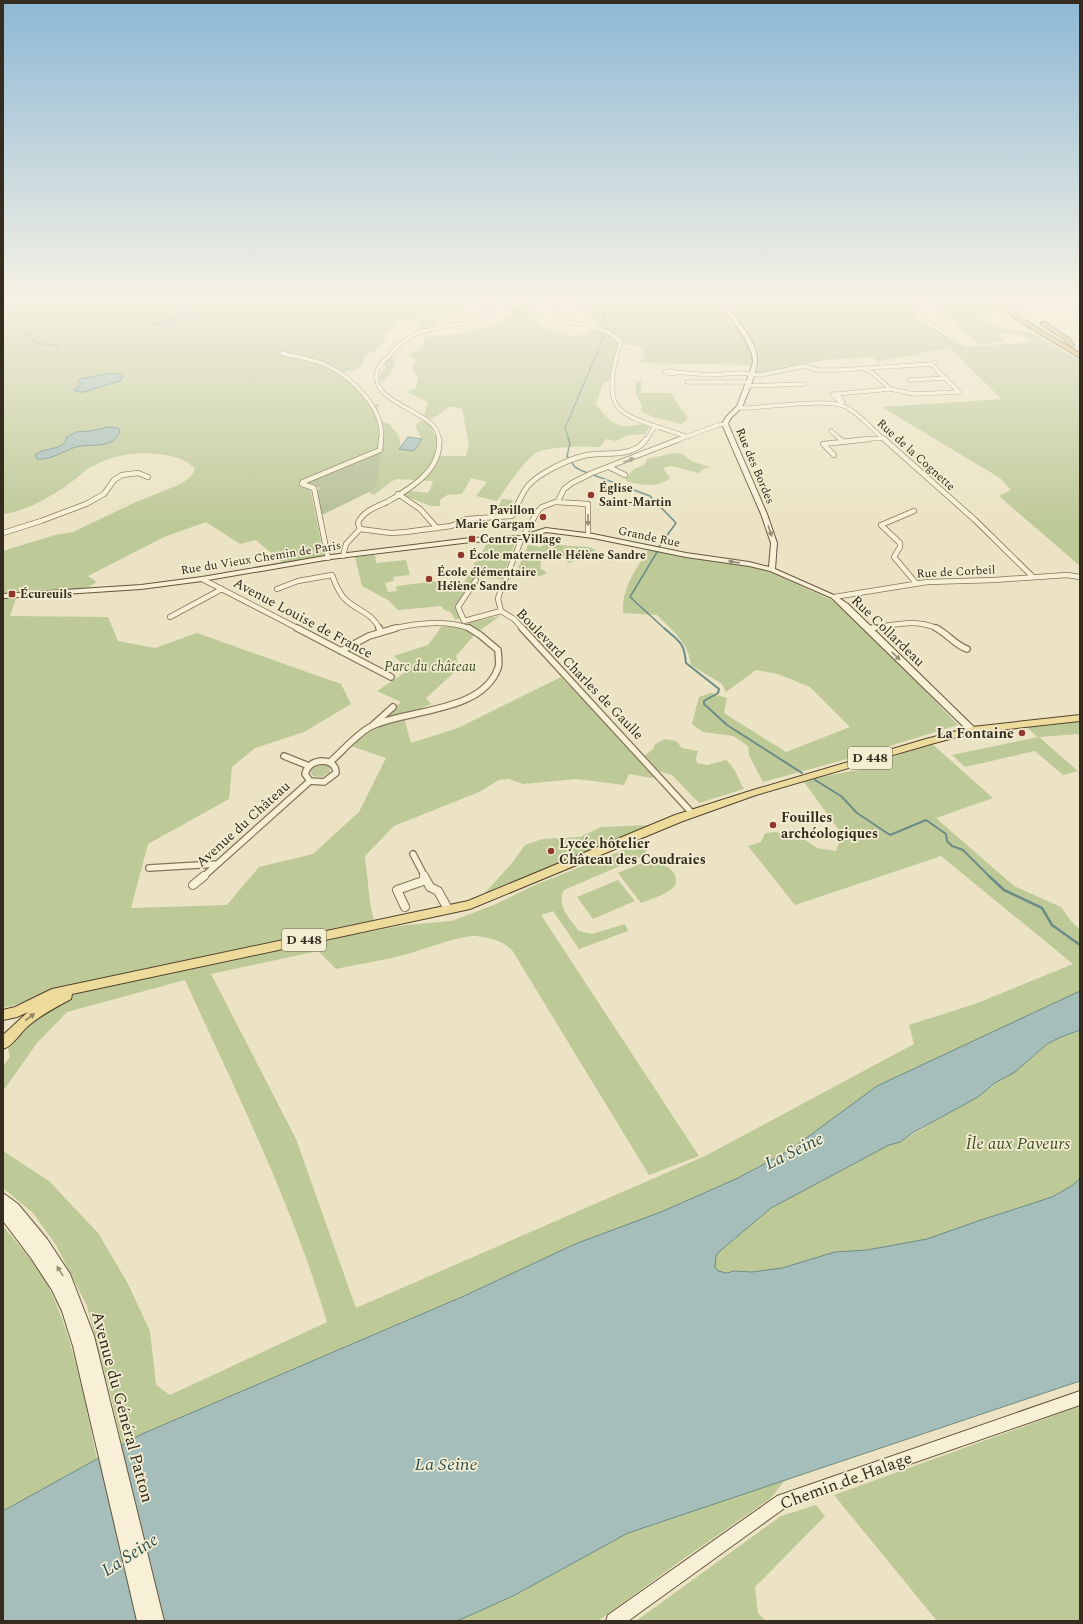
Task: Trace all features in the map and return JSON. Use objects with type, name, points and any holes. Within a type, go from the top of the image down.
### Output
[{"type":"main road","name":"D 448","points":[[3,1015],[17,1012],[52,994],[470,905],[692,813],[807,777],[929,741],[972,730],[1080,718]]},
{"type":"main road","name":"D 448","points":[[3,1044],[23,1022],[43,1008],[69,994],[108,982]]},
{"type":"street","points":[[328,558],[314,488],[302,484],[303,482],[380,450],[382,432],[375,409],[352,381],[337,372]]},
{"type":"street","points":[[360,529],[358,523],[360,518],[421,478],[437,456],[439,446],[438,438],[431,422],[391,399],[378,383],[376,377],[377,372]]},
{"type":"street","points":[[613,372],[612,377],[613,396],[616,406],[632,417],[688,437]]},
{"type":"street","points":[[667,376],[676,372],[709,375],[739,373],[760,375],[776,372]]},
{"type":"street","name":"Rue des Bordes","points":[[752,372],[740,408],[727,417],[725,424],[764,514],[774,543],[772,570]]},
{"type":"street","points":[[869,372],[890,388]]},
{"type":"street","points":[[740,408],[768,408],[841,403],[843,400],[837,394],[890,388],[914,394],[960,391],[940,372]]},
{"type":"street","points":[[909,380],[947,378]]},
{"type":"street","points":[[687,382],[804,384]]},
{"type":"street","name":"Rue de la Cognette","points":[[841,403],[975,520],[1032,576]]},
{"type":"street","points":[[556,502],[560,499],[564,489],[572,482],[584,476],[725,424]]},
{"type":"street","points":[[360,529],[391,533],[451,526],[468,519],[511,516],[513,515],[526,488],[534,480],[570,459],[585,455],[631,451],[639,448],[655,425]]},
{"type":"street","points":[[831,431],[843,442]]},
{"type":"street","points":[[834,455],[823,444],[882,438]]},
{"type":"street","points":[[609,467],[624,476]]},
{"type":"street","points":[[3,534],[91,502],[107,492],[114,479],[124,474],[136,472],[142,473],[148,477]]},
{"type":"street","points":[[398,494],[414,503],[426,514],[437,528]]},
{"type":"street","points":[[556,502],[588,504],[588,535]]},
{"type":"street","name":"Boulevard Charles de Gaulle","points":[[556,502],[540,509],[522,538],[498,599],[501,611],[514,619],[692,813]]},
{"type":"street","points":[[914,511],[881,525],[900,543],[900,548],[894,557],[916,583]]},
{"type":"street","points":[[343,556],[343,549],[346,543],[360,529]]},
{"type":"street","name":"Grande Rue","points":[[522,538],[546,530],[588,535],[670,553],[749,564],[772,570]]},
{"type":"street","name":"Rue du Vieux Chemin de Paris","points":[[3,596],[141,587],[202,579],[343,556],[478,539],[522,538]]},
{"type":"street","name":"Rue Collardeau","points":[[772,570],[834,598],[846,606],[972,730]]},
{"type":"street","points":[[277,589],[298,581],[332,575],[346,600],[363,610],[376,622],[381,632]]},
{"type":"street","name":"Rue de Corbeil","points":[[834,598],[916,583],[994,580],[1032,576],[1067,575],[1080,577]]},
{"type":"street","name":"Avenue Louise de France","points":[[202,579],[392,677]]},
{"type":"street","points":[[371,726],[404,716],[435,710],[466,700],[488,686],[498,668],[498,650],[486,638],[462,623],[458,607],[476,580]]},
{"type":"street","points":[[170,617],[222,589]]},
{"type":"street","points":[[341,651],[360,640],[381,632],[414,625],[462,623],[501,611]]},
{"type":"street","points":[[868,629],[915,623],[930,625],[941,630],[962,648],[967,649]]},
{"type":"street","points":[[309,766],[317,762],[330,762],[393,707]]},
{"type":"street","name":"Avenue du Château","points":[[284,756],[309,766],[305,774],[310,781]]},
{"type":"street","name":"Avenue du Château","points":[[193,885],[310,781],[322,782],[333,777],[336,773],[336,769],[330,762]]},
{"type":"street","points":[[413,854],[430,887],[438,892],[448,909]]},
{"type":"street","points":[[149,868],[217,864]]},
{"type":"street","points":[[405,907],[397,890],[426,880]]},
{"type":"street","name":"Avenue du Général Patton","points":[[3,1199],[14,1208],[42,1244],[65,1279],[87,1336],[99,1403],[145,1621]]},
{"type":"street","name":"Avenue du Général Patton","points":[[3,1211],[36,1253],[57,1285],[68,1310],[99,1403],[156,1621]]},
{"type":"street","name":"Chemin de Halage","points":[[614,1621],[782,1501],[1080,1398]]},
{"type":"green space","points":[[3,372],[346,372],[344,373],[361,395],[366,396],[367,399],[365,400],[368,404],[380,404],[376,412],[380,417],[380,420],[391,425],[399,436],[400,449],[422,439],[415,426],[421,421],[430,423],[437,439],[434,456],[466,456],[469,445],[462,409],[450,406],[434,418],[426,419],[424,416],[428,402],[407,392],[416,388],[418,377],[414,372],[612,372],[609,381],[603,384],[596,404],[610,420],[618,425],[651,425],[645,434],[628,435],[616,441],[606,439],[600,447],[565,447],[539,452],[533,455],[524,464],[497,501],[476,496],[487,482],[471,478],[462,494],[447,495],[440,500],[440,506],[431,506],[402,495],[409,491],[427,493],[430,490],[433,481],[398,479],[392,481],[374,495],[369,492],[376,487],[342,464],[297,484],[310,487],[324,557],[284,564],[256,540],[240,544],[206,522],[164,537],[88,576],[97,582],[87,588],[18,593],[10,616],[108,617],[118,641],[155,648],[197,633],[341,684],[351,704],[304,732],[255,748],[232,767],[229,799],[148,844],[131,908],[227,905],[259,867],[313,854],[359,812],[386,758],[351,746],[364,736],[388,723],[404,718],[411,743],[458,728],[561,677],[656,777],[652,778],[629,774],[624,785],[577,779],[523,784],[509,779],[499,780],[479,792],[394,826],[365,856],[370,903],[374,920],[143,969],[3,1008],[3,551],[55,535],[73,532],[185,481],[190,477],[195,469],[182,459],[169,456],[145,453],[114,457],[86,470],[76,479],[40,502],[12,513],[3,514]]},
{"type":"green space","points":[[392,372],[383,381],[379,380],[381,373]]},
{"type":"green space","points":[[756,372],[771,372],[761,374],[756,373]]},
{"type":"green space","points":[[974,372],[1080,372],[1080,566],[999,496],[1011,490],[1000,478],[882,407],[1002,399]]},
{"type":"green space","points":[[636,381],[641,381],[641,393],[671,393],[688,418],[682,424],[653,417],[641,411],[642,406],[636,395]]},
{"type":"green space","points":[[382,450],[376,487],[369,492],[324,514],[321,514],[317,490],[321,488],[304,484]]},
{"type":"green space","points":[[674,453],[682,454],[693,462],[711,467],[703,469],[699,473],[671,466],[663,468],[670,478],[660,483],[649,485],[626,481],[626,478],[634,469],[644,465],[647,459]]},
{"type":"green space","points":[[502,499],[513,500],[508,512],[496,511]]},
{"type":"green space","points":[[488,541],[513,541],[515,543],[502,579],[476,577],[456,607],[461,618],[455,620],[451,612],[444,610],[441,606],[398,610],[388,600],[362,586],[355,557],[375,555],[376,563],[406,560],[410,575],[393,577],[394,581],[385,583],[388,592],[397,591],[396,586],[446,580],[448,585],[464,583]]},
{"type":"green space","points":[[544,544],[588,547],[594,549],[598,554],[568,563],[565,558],[544,556],[541,561],[540,568],[547,573],[541,576],[515,575],[528,545],[541,547]]},
{"type":"green space","points":[[648,550],[746,565],[765,570],[832,600],[849,611],[958,725],[851,758],[763,782],[749,755],[748,746],[733,736],[703,732],[692,724],[699,697],[710,693],[727,698],[724,713],[786,752],[850,727],[810,687],[778,674],[756,670],[726,692],[722,684],[691,665],[687,650],[679,637],[657,615],[623,613],[623,604],[627,587],[634,572]]},
{"type":"green space","points":[[500,616],[479,631],[468,624],[470,622]]},
{"type":"green space","name":"Parc du château","points":[[442,626],[466,629],[476,633],[456,656],[459,668],[426,698],[431,704],[423,707],[421,710],[381,720],[401,702],[377,691],[409,670],[394,656],[428,645]]},
{"type":"green space","points":[[1080,721],[1080,734],[1039,737],[1078,771],[1063,775],[1035,751],[965,767],[952,755],[1038,737],[1025,726]]},
{"type":"green space","points":[[665,739],[676,741],[682,748],[698,751],[696,758],[697,763],[707,765],[726,760],[735,770],[744,789],[699,803],[672,775],[659,771],[644,756],[654,748],[654,745]]},
{"type":"green space","points":[[931,743],[993,798],[936,818],[1014,886],[1061,907],[1071,921],[1080,930],[1080,991],[1036,1012],[738,1178],[661,1212],[575,1244],[464,1296],[142,1434],[122,1445],[87,1306],[56,1245],[33,1213],[3,1188],[3,1151],[49,1181],[98,1233],[127,1282],[150,1331],[156,1385],[170,1395],[327,1322],[313,1278],[280,1191],[262,1148],[185,980],[67,1012],[37,1043],[3,1091],[3,1066],[10,1057],[7,1045],[20,1028],[56,1001],[80,992],[320,941],[406,925],[452,921],[496,904],[535,885],[641,843],[648,854],[564,890],[562,896],[565,912],[579,931],[592,934],[625,924],[628,931],[579,949],[553,911],[541,915],[699,1156],[649,1175],[512,950],[500,942],[476,936],[464,937],[399,956],[336,969],[318,951],[211,974],[296,1139],[356,1308],[705,1156],[914,1044],[909,1025],[975,1004],[1073,964],[941,856],[795,905],[748,846],[761,842],[765,833],[776,832],[796,840],[804,839],[817,848],[836,851],[842,834],[804,782],[809,779],[858,770]]},
{"type":"green space","points":[[321,763],[329,766],[330,772],[322,777],[313,776],[310,772],[312,768]]},
{"type":"green space","points":[[650,825],[484,894],[512,863],[525,845],[542,839],[580,837],[601,827]]},
{"type":"green space","points":[[647,861],[658,862],[668,867],[672,870],[676,878],[676,882],[667,892],[641,903],[618,873]]},
{"type":"green space","points":[[618,880],[635,901],[593,919],[577,897]]},
{"type":"green space","name":"Île aux Paveurs","points":[[1080,1030],[1080,1178],[1073,1185],[1052,1197],[927,1239],[867,1250],[835,1252],[782,1268],[752,1272],[734,1271],[727,1273],[718,1271],[715,1267],[716,1256],[720,1251],[771,1208],[889,1145],[900,1142],[1015,1072],[1047,1044]]},
{"type":"green space","points":[[3,1226],[41,1274],[59,1311],[73,1352],[97,1459],[3,1511],[4,1396]]},
{"type":"green space","points":[[1080,1406],[1080,1621],[937,1621],[834,1495]]},
{"type":"green space","points":[[785,1480],[771,1498],[598,1621],[457,1621],[513,1596],[628,1533]]},
{"type":"green space","points":[[816,1505],[825,1516],[755,1587],[758,1613],[766,1621],[636,1621],[781,1516]]},
{"type":"water","points":[[107,374],[119,374],[123,377],[120,381],[84,392],[74,390],[81,384],[78,381],[80,379]]},
{"type":"water","points":[[109,427],[118,428],[120,430],[117,437],[111,442],[76,447],[48,458],[37,459],[35,455],[44,450],[62,445],[67,437],[76,432]]},
{"type":"water","points":[[408,437],[422,439],[414,451],[399,449]]},
{"type":"water","name":"La Seine","points":[[1080,991],[1080,1030],[1047,1044],[1015,1072],[995,1083],[978,1097],[914,1132],[900,1142],[889,1145],[771,1208],[720,1251],[716,1256],[715,1267],[718,1271],[727,1273],[734,1271],[752,1272],[782,1268],[835,1252],[867,1250],[927,1239],[1052,1197],[1073,1185],[1080,1178],[1080,1381],[628,1533],[513,1596],[457,1621],[3,1621],[3,1511],[142,1434],[464,1296],[575,1244],[661,1212],[738,1178],[790,1150],[877,1086]]},
{"type":"waterway","points":[[569,440],[565,428],[589,372]]},
{"type":"waterway","points":[[568,439],[570,443],[567,456],[575,467],[650,496],[676,523],[658,548]]},
{"type":"waterway","points":[[657,552],[630,597],[665,629]]},
{"type":"waterway","points":[[664,628],[674,636],[682,646],[686,663],[719,689],[718,693],[704,701],[704,704],[727,725],[802,773]]},
{"type":"waterway","points":[[815,780],[841,796],[857,813],[890,835],[926,820],[946,834],[947,841],[952,846],[963,850],[989,876]]},
{"type":"waterway","points":[[989,876],[1004,890],[1042,908],[1052,925],[1080,945]]},
{"type":"place","name":"Église Saint-Martin","points":[[591,495]]},
{"type":"place","name":"Pavillon Marie Gargam","points":[[543,517]]},
{"type":"place","name":"Centre-Village","points":[[472,539]]},
{"type":"place","name":"École maternelle Hélène Sandre","points":[[461,555]]},
{"type":"place","name":"École élémentaire Hélène Sandre","points":[[429,579]]},
{"type":"place","name":"Écureuils","points":[[12,594]]},
{"type":"place","name":"La Fontaine","points":[[1022,733]]},
{"type":"place","name":"Fouilles archéologiques","points":[[773,825]]},
{"type":"place","name":"Lycée hôtelier Château des Coudraies","points":[[551,851]]}]
